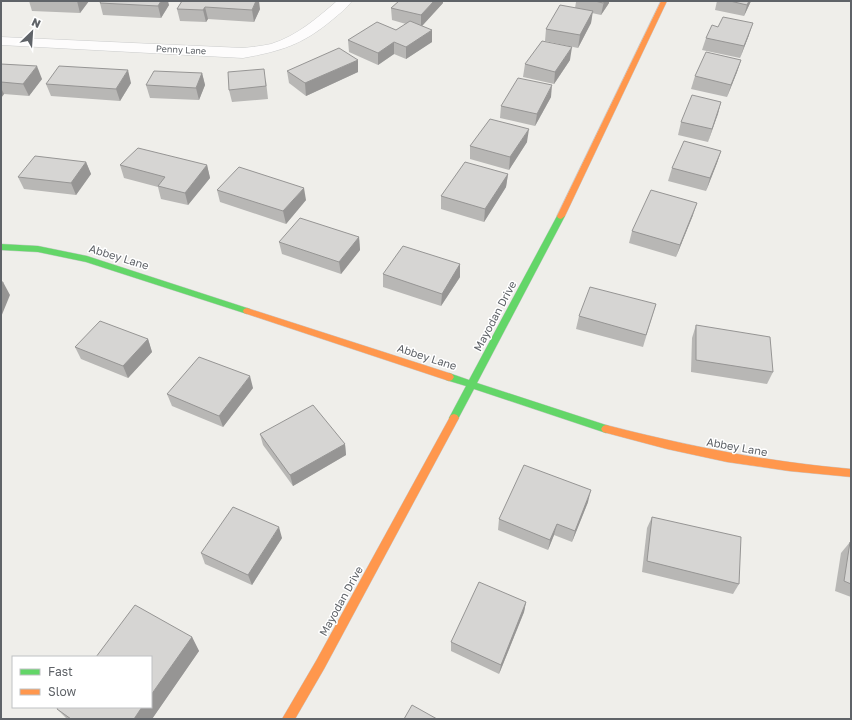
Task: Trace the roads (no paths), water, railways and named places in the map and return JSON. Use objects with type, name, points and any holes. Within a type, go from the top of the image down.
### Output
[{"type":"street","name":"Penny Lane","points":[[1,41],[243,53],[279,46],[298,38],[326,18],[345,1]]},
{"type":"street","name":"Mayodan Drive","points":[[288,719],[320,665],[473,384],[556,226],[664,1]]},
{"type":"street","name":"Abbey Lane","points":[[1,247],[21,247],[48,250],[98,262],[473,384],[605,429],[666,445],[723,457],[795,469],[851,474]]}]
